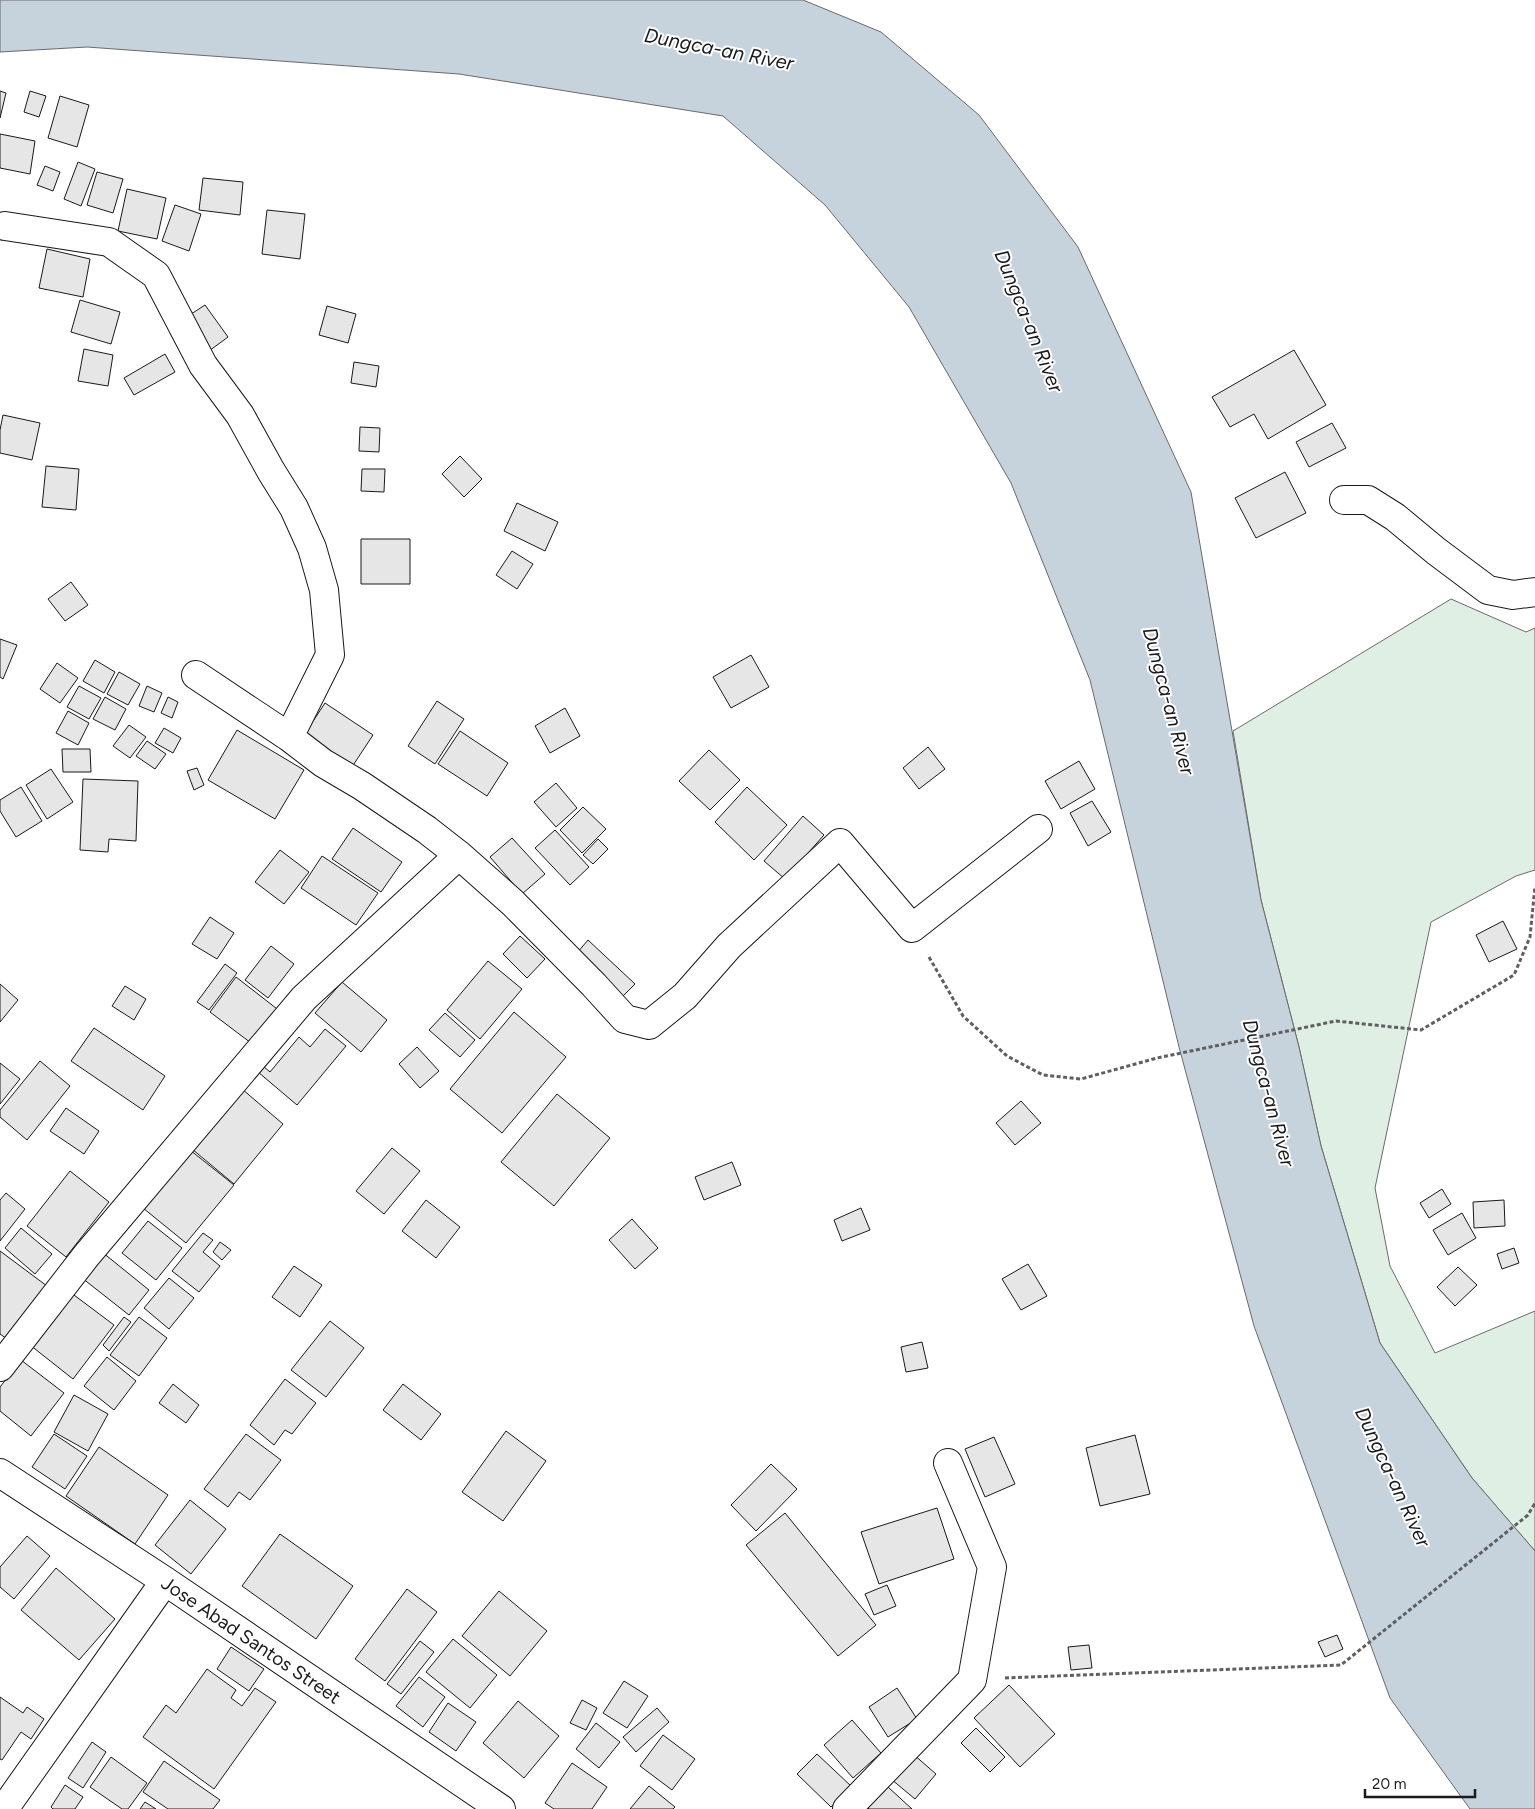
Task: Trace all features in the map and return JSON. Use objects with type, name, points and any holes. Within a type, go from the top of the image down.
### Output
[{"type":"street","points":[[6,226],[109,242],[156,275],[203,365],[240,415],[294,508],[312,548],[324,590],[330,655],[289,738]]},
{"type":"street","points":[[1344,500],[1368,500],[1396,517],[1436,552],[1488,590],[1513,596],[1535,592]]},
{"type":"street","points":[[196,675],[323,763],[362,786],[428,830],[513,902],[625,1019],[649,1026],[685,996],[729,946],[840,843],[912,928],[1038,829]]},
{"type":"street","points":[[0,1366],[86,1256],[304,998],[459,855]]},
{"type":"street","points":[[847,1809],[972,1680],[992,1567],[948,1463]]},
{"type":"street","name":"Jose Abad Santos Street","points":[[0,1472],[165,1581],[501,1809]]},
{"type":"street","points":[[4,1809],[165,1581]]},
{"type":"path","points":[[912,928],[963,1016],[1007,1056],[1043,1075],[1081,1079],[1156,1058],[1336,1021],[1421,1030],[1514,975],[1530,937],[1535,886]]},
{"type":"path","points":[[972,1680],[1341,1665],[1528,1515],[1535,1503]]},
{"type":"green space","points":[[1451,599],[1526,632],[1535,628],[1535,870],[1516,876],[1431,922],[1375,1188],[1390,1266],[1435,1353],[1535,1311],[1535,1551],[1472,1478],[1380,1343],[1321,1146],[1299,1047],[1261,900],[1233,731]]},
{"type":"water","name":"Dungca-an River","points":[[0,0],[803,0],[881,32],[979,115],[1078,247],[1191,492],[1261,900],[1299,1047],[1321,1146],[1380,1343],[1472,1478],[1535,1551],[1535,1809],[1470,1809],[1390,1698],[1254,1326],[1179,1047],[1090,680],[1011,483],[909,307],[825,205],[723,116],[459,74],[87,47],[0,52]]},
{"type":"building","points":[[0,91],[6,93],[0,118]]},
{"type":"building","points":[[30,91],[46,96],[39,117],[24,112]]},
{"type":"building","points":[[60,96],[89,105],[77,147],[48,138]]},
{"type":"building","points":[[0,134],[35,141],[30,174],[0,168]]},
{"type":"building","points":[[78,162],[95,169],[81,206],[64,199]]},
{"type":"building","points":[[45,166],[60,172],[53,191],[37,185]]},
{"type":"building","points":[[97,172],[123,179],[113,213],[87,205]]},
{"type":"building","points":[[203,178],[243,182],[240,215],[199,210]]},
{"type":"building","points":[[127,189],[166,198],[157,239],[118,231]]},
{"type":"building","points":[[175,205],[201,214],[189,251],[162,241]]},
{"type":"building","points":[[267,210],[305,214],[300,259],[262,254]]},
{"type":"building","points":[[47,249],[90,259],[83,297],[39,288]]},
{"type":"building","points":[[80,300],[120,312],[111,344],[71,332]]},
{"type":"building","points":[[205,305],[228,337],[209,351],[185,318]]},
{"type":"building","points":[[327,306],[356,314],[348,343],[319,335]]},
{"type":"building","points":[[84,349],[113,355],[108,386],[78,381]]},
{"type":"building","points":[[1294,350],[1326,405],[1268,439],[1254,414],[1230,427],[1212,397]]},
{"type":"building","points":[[165,354],[175,372],[134,395],[124,378]]},
{"type":"building","points":[[354,362],[379,366],[376,387],[351,383]]},
{"type":"building","points":[[3,415],[40,423],[32,460],[0,453],[0,430]]},
{"type":"building","points":[[1332,423],[1346,448],[1309,467],[1296,442]]},
{"type":"building","points":[[360,427],[380,428],[379,452],[359,451]]},
{"type":"building","points":[[460,456],[482,479],[464,497],[442,474]]},
{"type":"building","points":[[46,466],[79,469],[76,510],[42,507]]},
{"type":"building","points":[[362,469],[385,469],[384,492],[361,491]]},
{"type":"building","points":[[1285,472],[1306,513],[1256,538],[1235,498]]},
{"type":"building","points":[[517,503],[558,522],[545,551],[504,531]]},
{"type":"building","points":[[361,539],[410,539],[410,584],[361,584]]},
{"type":"building","points":[[512,551],[533,564],[517,589],[496,575]]},
{"type":"building","points":[[71,582],[88,605],[65,621],[48,599]]},
{"type":"building","points":[[0,639],[17,645],[3,679],[0,677]]},
{"type":"building","points":[[751,655],[769,687],[731,708],[713,677]]},
{"type":"building","points":[[95,660],[115,672],[104,693],[83,681]]},
{"type":"building","points":[[57,663],[78,678],[60,703],[40,689]]},
{"type":"building","points":[[119,672],[140,684],[128,705],[107,694]]},
{"type":"building","points":[[79,686],[101,698],[89,719],[67,707]]},
{"type":"building","points":[[147,686],[162,693],[154,712],[139,706]]},
{"type":"building","points":[[105,697],[126,709],[115,730],[93,719]]},
{"type":"building","points":[[168,697],[178,702],[172,718],[161,713]]},
{"type":"building","points":[[437,701],[464,719],[435,764],[408,746]]},
{"type":"building","points":[[325,703],[373,735],[350,770],[302,738]]},
{"type":"building","points":[[565,708],[580,736],[550,753],[535,726]]},
{"type":"building","points":[[68,711],[89,723],[78,745],[56,733]]},
{"type":"building","points":[[129,725],[146,737],[130,758],[113,746]]},
{"type":"building","points":[[164,728],[181,738],[173,753],[155,743]]},
{"type":"building","points":[[237,730],[304,770],[275,819],[208,780]]},
{"type":"building","points":[[460,731],[508,763],[487,796],[438,764]]},
{"type":"building","points":[[147,741],[166,754],[155,769],[136,756]]},
{"type":"building","points":[[928,747],[945,769],[919,789],[903,768]]},
{"type":"building","points":[[62,749],[90,749],[91,772],[63,772]]},
{"type":"building","points":[[709,750],[740,780],[710,810],[679,781]]},
{"type":"building","points":[[1079,761],[1095,789],[1061,809],[1045,781]]},
{"type":"building","points":[[197,768],[204,785],[194,790],[187,771]]},
{"type":"building","points":[[51,769],[73,802],[47,819],[26,785]]},
{"type":"building","points":[[83,779],[138,781],[136,841],[109,839],[108,852],[80,850]]},
{"type":"building","points":[[556,783],[577,808],[556,827],[534,802]]},
{"type":"building","points":[[21,787],[42,821],[16,837],[0,811],[0,800]]},
{"type":"building","points":[[747,787],[787,825],[754,860],[715,822]]},
{"type":"building","points":[[1092,801],[1111,832],[1088,846],[1070,813]]},
{"type":"building","points":[[583,807],[606,829],[582,853],[560,830]]},
{"type":"building","points":[[803,816],[824,835],[785,879],[764,861]]},
{"type":"building","points":[[353,828],[402,862],[381,892],[332,859]]},
{"type":"building","points":[[555,830],[589,867],[570,885],[535,848]]},
{"type":"building","points":[[512,838],[545,874],[522,894],[490,857]]},
{"type":"building","points":[[598,839],[608,849],[593,864],[583,855]]},
{"type":"building","points":[[280,850],[309,872],[284,904],[255,882]]},
{"type":"building","points":[[322,856],[378,893],[356,925],[301,888]]},
{"type":"building","points":[[210,917],[234,933],[217,959],[192,944]]},
{"type":"building","points":[[1503,921],[1517,949],[1489,962],[1476,935]]},
{"type":"building","points":[[520,936],[545,959],[527,978],[503,954]]},
{"type":"building","points":[[588,940],[635,984],[623,996],[577,953]]},
{"type":"building","points":[[271,946],[294,964],[268,998],[245,980]]},
{"type":"building","points":[[488,961],[522,989],[480,1039],[447,1010]]},
{"type":"building","points":[[225,964],[237,973],[209,1010],[197,1002]]},
{"type":"building","points":[[236,977],[281,1012],[255,1046],[210,1012]]},
{"type":"building","points":[[342,982],[387,1020],[361,1052],[315,1013]]},
{"type":"building","points":[[0,984],[18,1000],[0,1022]]},
{"type":"building","points":[[125,986],[146,999],[134,1020],[112,1006]]},
{"type":"building","points":[[514,1012],[566,1057],[502,1133],[450,1089]]},
{"type":"building","points":[[445,1013],[475,1040],[460,1057],[429,1030]]},
{"type":"building","points":[[94,1028],[165,1076],[143,1110],[71,1061]]},
{"type":"building","points":[[325,1029],[346,1046],[297,1105],[258,1072],[263,1066],[270,1072],[299,1037],[310,1047]]},
{"type":"building","points":[[417,1047],[439,1071],[420,1088],[399,1064]]},
{"type":"building","points":[[40,1061],[70,1086],[27,1140],[0,1117],[0,1110]]},
{"type":"building","points":[[0,1063],[20,1079],[0,1104]]},
{"type":"building","points":[[242,1089],[283,1124],[234,1184],[192,1149]]},
{"type":"building","points":[[557,1094],[610,1138],[554,1206],[501,1162]]},
{"type":"building","points":[[1021,1101],[1041,1123],[1015,1145],[996,1123]]},
{"type":"building","points":[[66,1108],[99,1131],[84,1154],[50,1131]]},
{"type":"building","points":[[392,1148],[420,1171],[384,1214],[356,1191]]},
{"type":"building","points":[[190,1150],[234,1185],[186,1243],[143,1208]]},
{"type":"building","points":[[732,1162],[741,1185],[704,1200],[695,1177]]},
{"type":"building","points":[[70,1171],[109,1202],[66,1257],[27,1226]]},
{"type":"building","points":[[1442,1189],[1451,1204],[1429,1218],[1420,1203]]},
{"type":"building","points":[[6,1193],[25,1209],[0,1241],[0,1200]]},
{"type":"building","points":[[426,1200],[460,1227],[436,1258],[402,1231]]},
{"type":"building","points":[[1504,1200],[1505,1226],[1474,1228],[1473,1202]]},
{"type":"building","points":[[861,1208],[870,1230],[842,1241],[834,1220]]},
{"type":"building","points":[[1462,1213],[1476,1238],[1448,1255],[1433,1230]]},
{"type":"building","points":[[632,1219],[658,1248],[635,1269],[609,1240]]},
{"type":"building","points":[[148,1221],[182,1248],[156,1280],[122,1253]]},
{"type":"building","points":[[21,1228],[52,1254],[35,1274],[5,1248]]},
{"type":"building","points":[[203,1233],[213,1240],[203,1252],[220,1266],[199,1292],[172,1271]]},
{"type":"building","points":[[220,1242],[231,1250],[222,1260],[213,1252]]},
{"type":"building","points":[[1514,1248],[1519,1263],[1502,1269],[1497,1254]]},
{"type":"building","points":[[0,1251],[51,1289],[13,1343],[0,1334]]},
{"type":"building","points":[[102,1252],[149,1290],[129,1315],[82,1278]]},
{"type":"building","points":[[1028,1264],[1047,1296],[1021,1310],[1002,1279]]},
{"type":"building","points":[[294,1266],[322,1285],[300,1317],[272,1297]]},
{"type":"building","points":[[1458,1267],[1477,1285],[1455,1306],[1437,1287]]},
{"type":"building","points":[[169,1278],[194,1298],[169,1329],[144,1308]]},
{"type":"building","points":[[70,1292],[114,1325],[73,1379],[30,1345]]},
{"type":"building","points":[[124,1317],[131,1322],[109,1351],[103,1345]]},
{"type":"building","points":[[139,1317],[167,1338],[139,1376],[110,1355]]},
{"type":"building","points":[[330,1321],[364,1348],[326,1397],[291,1370]]},
{"type":"building","points":[[922,1342],[928,1368],[906,1372],[901,1347]]},
{"type":"building","points":[[107,1357],[136,1381],[114,1410],[84,1386]]},
{"type":"building","points":[[21,1360],[64,1393],[31,1436],[0,1411],[0,1387]]},
{"type":"building","points":[[285,1379],[316,1403],[292,1434],[285,1430],[274,1445],[250,1425]]},
{"type":"building","points":[[173,1384],[199,1405],[186,1423],[159,1403]]},
{"type":"building","points":[[403,1384],[441,1414],[421,1440],[383,1410]]},
{"type":"building","points":[[74,1395],[108,1414],[88,1451],[54,1432]]},
{"type":"building","points":[[506,1431],[546,1461],[503,1521],[462,1492]]},
{"type":"building","points":[[54,1434],[87,1456],[65,1489],[32,1467]]},
{"type":"building","points":[[246,1434],[281,1460],[250,1500],[239,1492],[228,1507],[204,1489]]},
{"type":"building","points":[[1135,1435],[1150,1494],[1100,1506],[1086,1448]]},
{"type":"building","points":[[994,1437],[1015,1484],[985,1497],[965,1449]]},
{"type":"building","points":[[99,1447],[168,1495],[135,1544],[66,1496]]},
{"type":"building","points":[[771,1464],[797,1489],[756,1531],[731,1505]]},
{"type":"building","points":[[190,1500],[226,1529],[191,1574],[155,1545]]},
{"type":"building","points":[[937,1508],[954,1559],[879,1584],[861,1532]]},
{"type":"building","points":[[785,1513],[876,1625],[838,1656],[746,1545]]},
{"type":"building","points":[[280,1534],[353,1586],[316,1639],[242,1586]]},
{"type":"building","points":[[27,1536],[50,1556],[14,1599],[0,1587],[0,1567]]},
{"type":"building","points":[[56,1568],[115,1619],[79,1660],[21,1610]]},
{"type":"building","points":[[887,1585],[896,1606],[874,1615],[865,1594]]},
{"type":"building","points":[[407,1589],[437,1612],[385,1681],[355,1659]]},
{"type":"building","points":[[499,1591],[547,1631],[510,1676],[462,1636]]},
{"type":"building","points":[[1337,1635],[1343,1649],[1325,1657],[1318,1642]]},
{"type":"building","points":[[453,1639],[497,1675],[470,1708],[426,1672]]},
{"type":"building","points":[[420,1641],[434,1652],[401,1694],[387,1684]]},
{"type":"building","points":[[1089,1645],[1092,1668],[1071,1670],[1068,1647]]},
{"type":"building","points":[[231,1647],[264,1669],[249,1691],[217,1669]]},
{"type":"building","points":[[207,1669],[236,1690],[231,1698],[242,1706],[255,1688],[276,1702],[214,1789],[143,1737],[166,1705],[176,1713]]},
{"type":"building","points":[[419,1677],[445,1697],[423,1727],[396,1706]]},
{"type":"building","points":[[624,1681],[648,1696],[627,1728],[603,1713]]},
{"type":"building","points":[[1009,1685],[1055,1734],[1020,1767],[974,1718]]},
{"type":"building","points":[[897,1688],[917,1719],[888,1737],[869,1707]]},
{"type":"building","points":[[0,1697],[23,1713],[27,1707],[44,1719],[31,1739],[21,1732],[2,1760],[0,1759]]},
{"type":"building","points":[[582,1700],[597,1708],[586,1730],[570,1723]]},
{"type":"building","points":[[518,1701],[559,1736],[524,1778],[483,1743]]},
{"type":"building","points":[[448,1703],[476,1722],[456,1751],[429,1732]]},
{"type":"building","points":[[657,1708],[669,1722],[636,1752],[623,1737]]},
{"type":"building","points":[[852,1720],[881,1753],[853,1778],[824,1745]]},
{"type":"building","points":[[596,1723],[620,1742],[599,1768],[576,1749]]},
{"type":"building","points":[[976,1728],[1005,1757],[990,1772],[961,1743]]},
{"type":"building","points":[[663,1735],[695,1759],[672,1790],[640,1766]]},
{"type":"building","points":[[92,1742],[106,1752],[83,1788],[68,1778]]},
{"type":"building","points":[[817,1754],[851,1786],[831,1807],[797,1774]]},
{"type":"building","points":[[913,1754],[936,1774],[915,1799],[891,1779]]},
{"type":"building","points":[[111,1757],[147,1783],[128,1809],[122,1809],[90,1787]]},
{"type":"building","points":[[164,1761],[220,1800],[213,1809],[168,1809],[143,1792]]},
{"type":"building","points":[[572,1763],[607,1787],[592,1809],[554,1809],[545,1803]]},
{"type":"building","points":[[65,1785],[83,1797],[75,1809],[53,1809],[51,1807]]},
{"type":"building","points":[[649,1786],[675,1807],[673,1809],[630,1809]]},
{"type":"building","points":[[888,1787],[912,1809],[869,1809]]},
{"type":"building","points":[[145,1802],[156,1809],[140,1809]]}]
